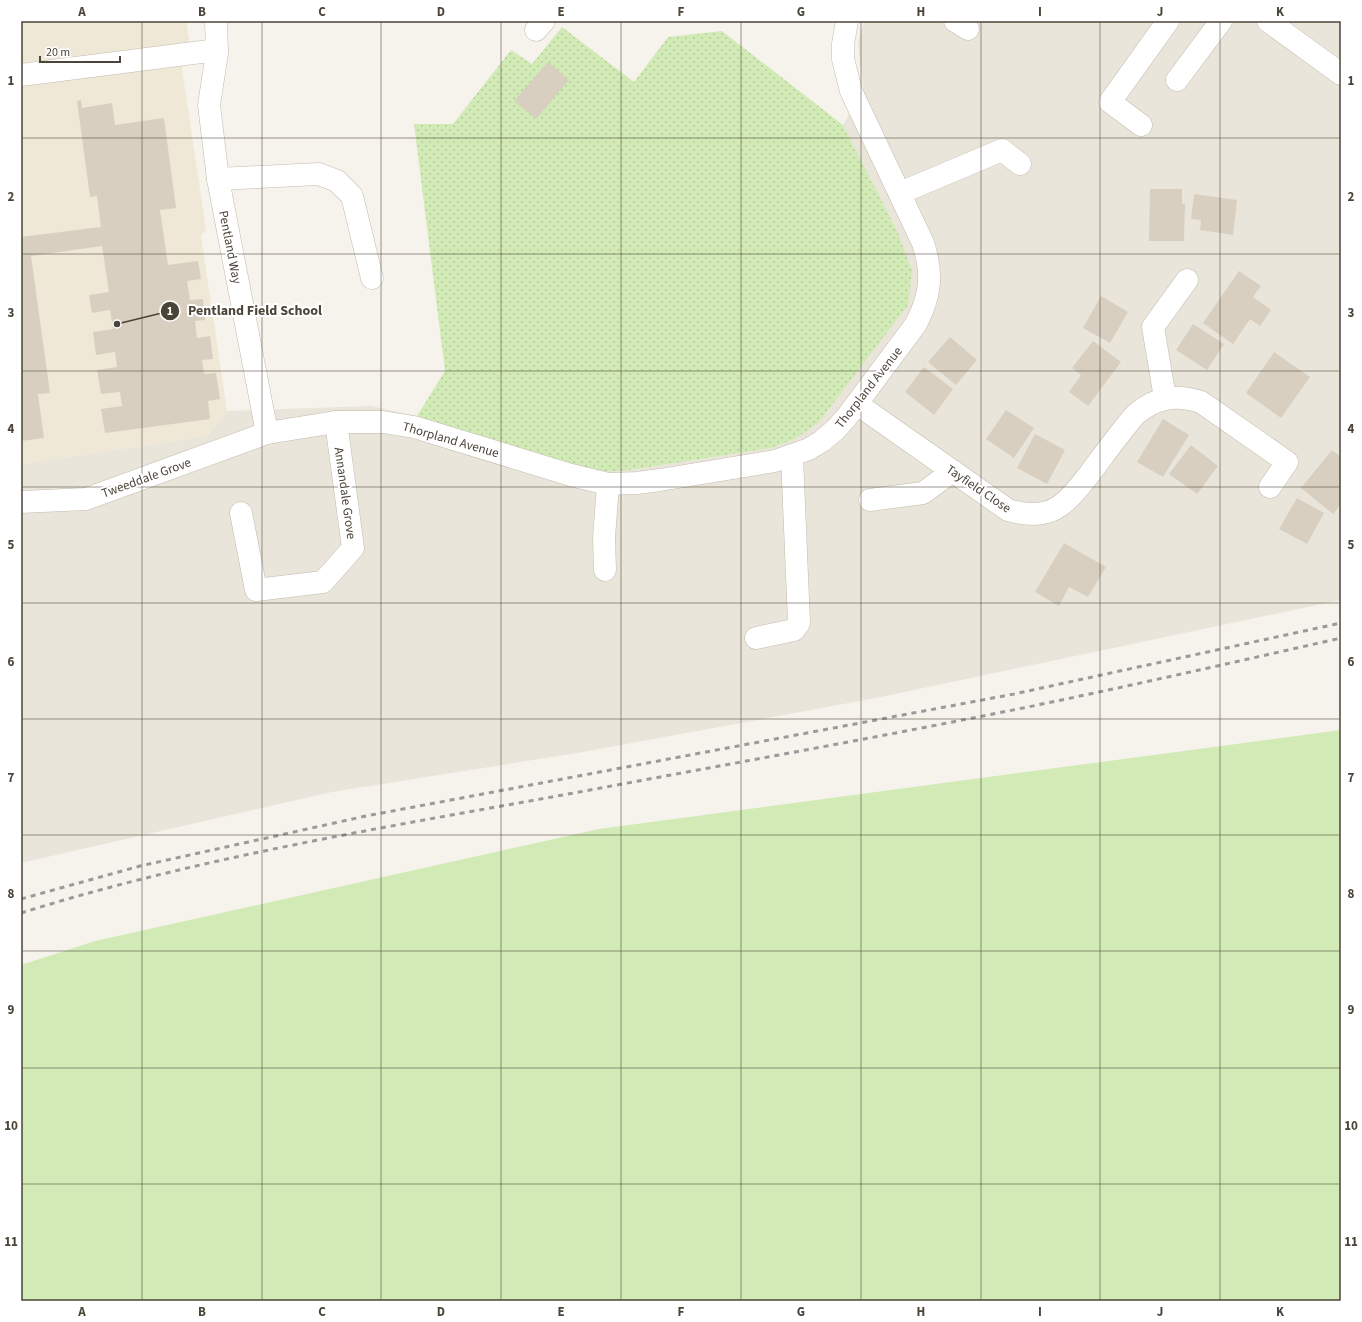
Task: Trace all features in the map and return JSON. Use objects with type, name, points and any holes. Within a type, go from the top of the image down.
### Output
[{"type":"street","name":"Pentland Way","points":[[216,21],[217,50],[209,105],[218,179],[266,433]]},
{"type":"street","name":"Thorpland Avenue","points":[[266,433],[336,422],[383,422],[414,427],[571,475],[608,484],[637,483],[660,480],[792,456],[822,441],[846,418],[916,324],[924,309],[929,293],[928,259],[923,243],[858,108],[846,75],[843,59],[843,44],[847,21]]},
{"type":"street","points":[[1142,125],[1110,102],[1168,21]]},
{"type":"street","points":[[1177,80],[1220,21]]},
{"type":"street","points":[[1268,21],[1341,74]]},
{"type":"street","points":[[21,75],[217,50]]},
{"type":"street","points":[[900,193],[1002,150],[1020,164]]},
{"type":"street","points":[[218,179],[319,174],[337,180],[352,196],[372,278]]},
{"type":"street","points":[[1166,398],[1153,327],[1187,280]]},
{"type":"street","name":"Tayfield Close","points":[[857,404],[1008,510],[1032,514],[1045,513],[1066,502],[1074,494],[1136,414],[1146,406],[1166,398],[1188,398],[1201,402],[1288,462],[1270,487]]},
{"type":"street","name":"Annandale Grove","points":[[241,513],[256,590],[323,582],[353,548],[336,422]]},
{"type":"street","name":"Tweeddale Grove","points":[[21,502],[86,499],[266,433]]},
{"type":"street","points":[[756,638],[794,630],[799,623],[792,456]]},
{"type":"street","points":[[870,500],[923,493],[953,471]]},
{"type":"street","points":[[605,570],[604,538],[608,484]]},
{"type":"shaded area","points":[[21,21],[186,21],[191,50],[182,69],[206,229],[201,236],[227,411],[207,436],[21,464]]},
{"type":"shaded area","points":[[864,21],[1341,21],[1341,600],[876,698],[583,752],[332,792],[21,863],[21,464],[207,436],[227,411],[371,406],[417,416],[568,466],[630,470],[771,448],[795,439],[898,233],[843,125],[863,89],[858,43]]},
{"type":"green space","points":[[562,27],[634,82],[668,37],[722,31],[843,125],[898,233],[912,271],[908,305],[818,423],[795,439],[771,448],[630,470],[600,472],[568,466],[417,416],[445,371],[414,124],[453,124],[511,50],[532,64]]},
{"type":"green space","points":[[1341,730],[1341,1301],[21,1301],[21,965],[95,941],[599,829]]},
{"type":"building","points":[[548,62],[569,80],[536,119],[514,101]]},
{"type":"building","points":[[81,100],[82,108],[112,103],[115,125],[164,118],[176,208],[160,210],[168,265],[198,261],[201,279],[187,281],[190,300],[203,299],[205,320],[195,321],[197,338],[210,336],[213,359],[202,360],[204,374],[216,373],[220,399],[208,401],[210,419],[105,433],[101,409],[122,406],[120,392],[101,394],[97,370],[117,367],[115,352],[96,355],[93,332],[113,329],[110,310],[92,313],[89,295],[109,292],[102,246],[31,256],[50,393],[38,394],[44,438],[21,441],[21,237],[101,227],[97,196],[90,197],[77,101]]},
{"type":"building","points":[[1150,189],[1182,189],[1182,204],[1185,204],[1184,241],[1149,241]]},
{"type":"building","points":[[1194,194],[1237,200],[1233,235],[1200,230],[1201,220],[1191,219]]},
{"type":"building","points":[[1239,271],[1261,286],[1253,297],[1271,310],[1260,326],[1250,319],[1233,344],[1203,323]]},
{"type":"building","points":[[1101,296],[1128,312],[1110,343],[1083,328]]},
{"type":"building","points":[[1193,324],[1224,344],[1207,370],[1176,350]]},
{"type":"building","points":[[950,337],[977,360],[956,385],[928,362]]},
{"type":"building","points":[[1093,341],[1121,362],[1088,406],[1069,392],[1081,375],[1072,368]]},
{"type":"building","points":[[1274,352],[1310,377],[1281,418],[1246,393]]},
{"type":"building","points":[[924,367],[953,389],[934,415],[905,392]]},
{"type":"building","points":[[1006,410],[1034,428],[1014,458],[986,439]]},
{"type":"building","points":[[1163,419],[1189,435],[1163,477],[1137,462]]},
{"type":"building","points":[[1035,434],[1065,450],[1047,484],[1017,468]]},
{"type":"building","points":[[1191,445],[1218,466],[1197,494],[1169,474]]},
{"type":"building","points":[[1332,450],[1341,457],[1341,504],[1333,514],[1301,488]]},
{"type":"building","points":[[1297,498],[1324,513],[1307,544],[1279,529]]},
{"type":"building","points":[[1064,543],[1106,567],[1088,597],[1069,587],[1059,606],[1035,592]]},
{"type":"railway","points":[[21,899],[140,866],[366,816],[1014,694],[1341,623]]},
{"type":"railway","points":[[21,913],[91,892],[232,858],[375,829],[969,719],[1182,674],[1341,638]]},
{"type":"place","name":"Pentland Field School","points":[[117,324]]}]
